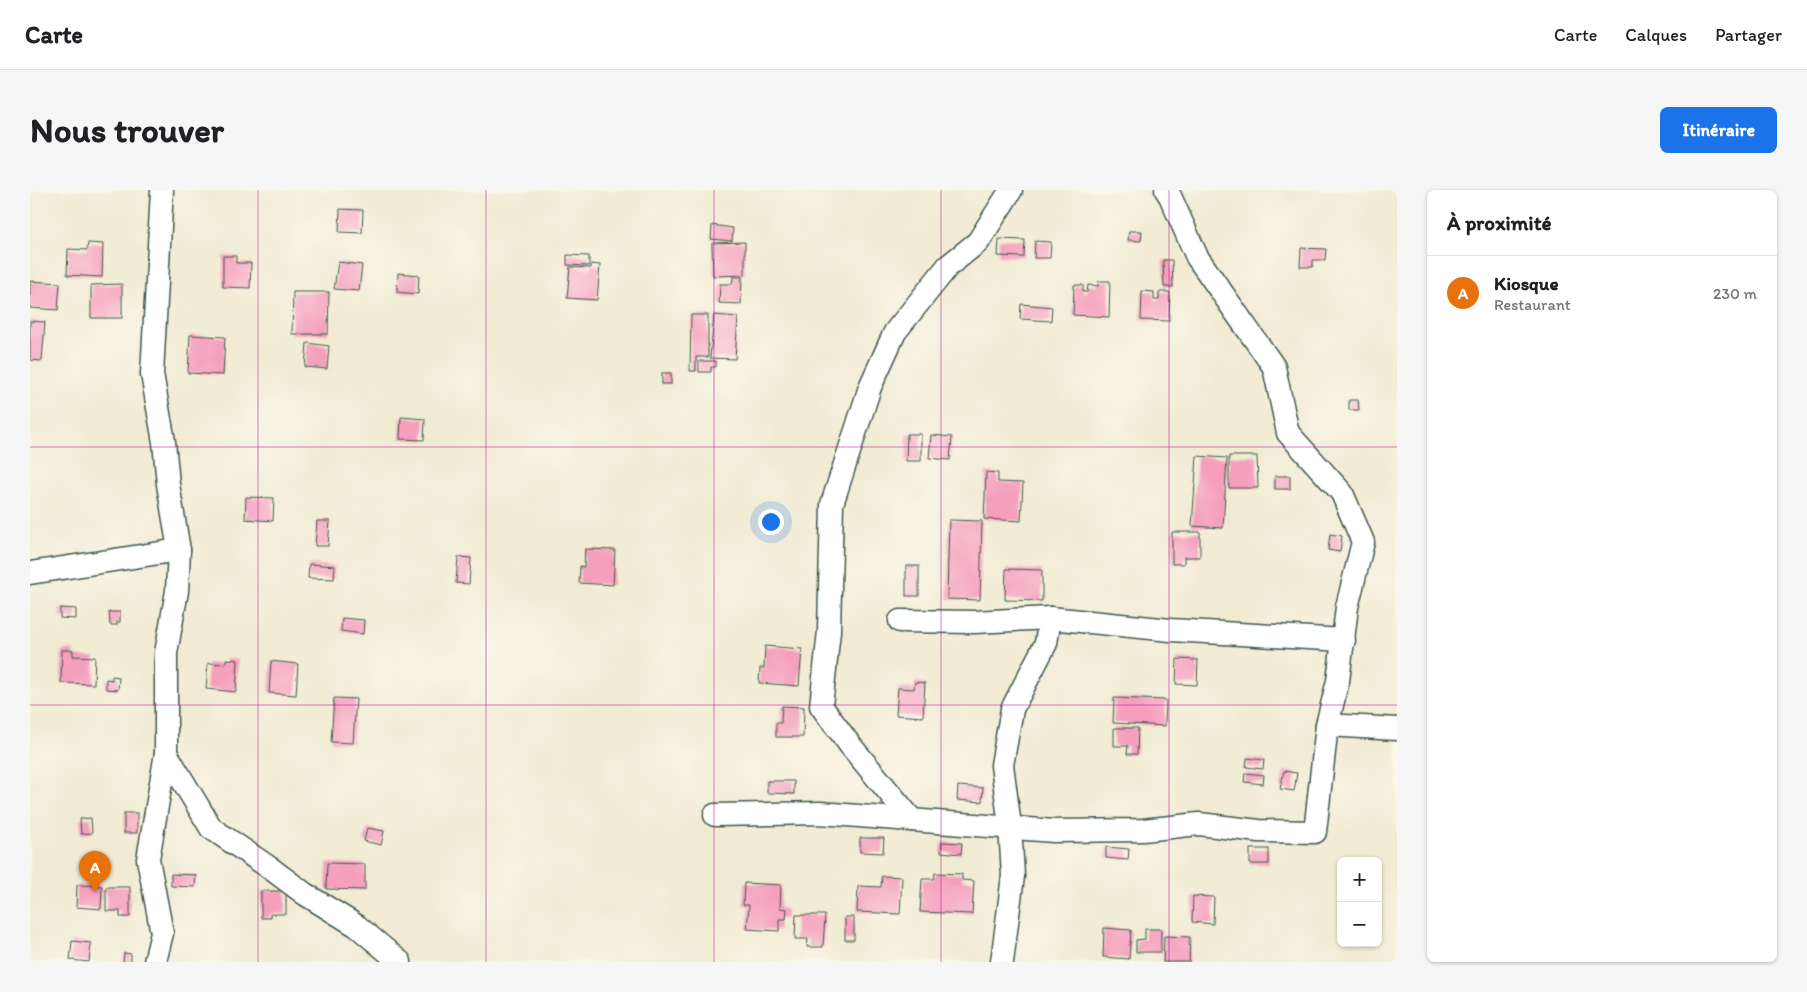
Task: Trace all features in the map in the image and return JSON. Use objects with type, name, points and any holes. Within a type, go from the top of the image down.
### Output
[{"type":"street","points":[[155,962],[162,933],[148,859],[166,753],[166,653],[176,590],[179,550],[168,484],[164,442],[152,374],[162,190]]},
{"type":"street","points":[[912,820],[850,745],[821,706],[829,631],[832,504],[870,387],[895,332],[948,266],[978,242],[1011,190]]},
{"type":"street","points":[[715,815],[820,813],[1010,826],[1054,831],[1143,830],[1199,824],[1259,831],[1315,832],[1326,725],[1338,680],[1347,607],[1363,542],[1342,493],[1288,434],[1274,367],[1197,257],[1166,190]]},
{"type":"street","points":[[30,573],[179,550]]},
{"type":"street","points":[[900,621],[974,622],[1050,618],[1171,630],[1344,640]]},
{"type":"street","points":[[1002,962],[1014,876],[1002,765],[1012,710],[1046,642],[1050,618]]},
{"type":"street","points":[[1326,725],[1397,729]]},
{"type":"street","points":[[166,753],[211,828],[305,894],[357,926],[400,962]]},
{"type":"building","points":[[340,209],[363,210],[362,233],[339,232]]},
{"type":"building","points":[[712,225],[733,228],[732,241],[711,239]]},
{"type":"building","points":[[1129,231],[1142,231],[1141,241],[1128,240]]},
{"type":"building","points":[[999,239],[1025,240],[1024,257],[998,256]]},
{"type":"building","points":[[1035,241],[1051,242],[1050,258],[1034,258]]},
{"type":"building","points":[[745,242],[745,275],[713,276],[712,243]]},
{"type":"building","points":[[88,243],[103,244],[102,277],[67,275],[68,249],[87,250]]},
{"type":"building","points":[[1301,248],[1326,249],[1325,260],[1313,260],[1313,267],[1300,267]]},
{"type":"building","points":[[567,255],[589,256],[589,266],[567,265]]},
{"type":"building","points":[[223,256],[236,256],[236,263],[251,263],[250,288],[223,287]]},
{"type":"building","points":[[1163,260],[1172,260],[1173,287],[1164,287]]},
{"type":"building","points":[[338,262],[362,265],[359,291],[334,289]]},
{"type":"building","points":[[591,264],[600,265],[597,300],[567,298],[570,267],[591,268]]},
{"type":"building","points":[[398,273],[419,275],[418,294],[397,292]]},
{"type":"building","points":[[733,277],[742,277],[741,304],[719,303],[720,284],[732,284]]},
{"type":"building","points":[[30,281],[60,283],[58,310],[30,308]]},
{"type":"building","points":[[1099,281],[1110,281],[1109,317],[1073,315],[1074,285],[1083,285],[1083,292],[1087,292],[1088,285],[1098,286]]},
{"type":"building","points":[[122,284],[122,318],[91,318],[91,285]]},
{"type":"building","points":[[1142,291],[1154,292],[1154,300],[1159,300],[1159,292],[1170,292],[1169,321],[1141,320]]},
{"type":"building","points":[[293,292],[329,292],[328,334],[292,334]]},
{"type":"building","points":[[1021,304],[1052,307],[1051,321],[1020,319]]},
{"type":"building","points":[[691,315],[708,315],[708,357],[696,357],[696,371],[690,371]]},
{"type":"building","points":[[714,315],[738,317],[735,359],[710,358]]},
{"type":"building","points":[[30,321],[45,322],[42,361],[30,360]]},
{"type":"building","points":[[190,335],[225,337],[223,375],[188,373]]},
{"type":"building","points":[[307,343],[329,346],[327,369],[305,367]]},
{"type":"building","points":[[699,361],[716,361],[716,367],[711,367],[711,372],[699,372]]},
{"type":"building","points":[[662,373],[671,373],[671,384],[662,384]]},
{"type":"building","points":[[1349,400],[1358,400],[1359,410],[1349,410]]},
{"type":"building","points":[[401,417],[425,419],[424,440],[400,439]]},
{"type":"building","points":[[907,434],[921,434],[921,461],[906,461]]},
{"type":"building","points":[[931,435],[952,437],[950,460],[929,458]]},
{"type":"building","points":[[1197,456],[1227,458],[1223,528],[1192,526]]},
{"type":"building","points":[[1229,456],[1257,456],[1258,488],[1229,488]]},
{"type":"building","points":[[986,472],[998,473],[998,482],[1023,483],[1021,521],[984,519]]},
{"type":"building","points":[[1275,476],[1290,476],[1290,489],[1275,489]]},
{"type":"building","points":[[246,497],[274,498],[273,521],[245,519]]},
{"type":"building","points":[[949,520],[982,521],[980,600],[947,599]]},
{"type":"building","points":[[317,521],[330,521],[328,546],[315,546]]},
{"type":"building","points":[[1172,532],[1200,532],[1200,557],[1184,557],[1184,564],[1172,564]]},
{"type":"building","points":[[1330,534],[1342,536],[1340,552],[1328,550]]},
{"type":"building","points":[[585,549],[615,550],[613,585],[579,583],[580,566],[584,567]]},
{"type":"building","points":[[458,557],[471,558],[469,584],[456,583]]},
{"type":"building","points":[[309,564],[335,566],[334,579],[308,578]]},
{"type":"building","points":[[906,566],[919,566],[919,596],[906,596]]},
{"type":"building","points":[[1006,569],[1042,570],[1042,601],[1005,600]]},
{"type":"building","points":[[60,608],[76,609],[76,619],[60,618]]},
{"type":"building","points":[[109,612],[120,612],[120,622],[117,622],[117,625],[110,625]]},
{"type":"building","points":[[342,618],[364,620],[363,634],[341,631]]},
{"type":"building","points":[[765,646],[802,649],[799,686],[759,683],[760,668],[764,668]]},
{"type":"building","points":[[62,650],[73,650],[73,656],[95,657],[94,684],[61,683]]},
{"type":"building","points":[[226,659],[238,660],[236,692],[206,689],[208,663],[226,664]]},
{"type":"building","points":[[1177,659],[1198,660],[1197,685],[1176,684]]},
{"type":"building","points":[[271,661],[298,664],[296,695],[269,693]]},
{"type":"building","points":[[112,676],[119,677],[118,690],[106,689],[106,679],[112,680]]},
{"type":"building","points":[[915,682],[925,683],[923,717],[896,715],[898,688],[914,689]]},
{"type":"building","points":[[334,698],[356,699],[353,743],[331,742]]},
{"type":"building","points":[[1114,698],[1166,700],[1165,726],[1113,723]]},
{"type":"building","points":[[782,706],[804,707],[803,737],[776,737],[776,723],[781,723]]},
{"type":"building","points":[[1114,728],[1138,728],[1137,754],[1127,754],[1128,746],[1114,746]]},
{"type":"building","points":[[1247,758],[1264,760],[1263,769],[1246,767]]},
{"type":"building","points":[[1284,771],[1297,773],[1294,791],[1280,789]]},
{"type":"building","points":[[1245,773],[1264,775],[1263,784],[1244,782]]},
{"type":"building","points":[[767,781],[794,781],[794,794],[767,793]]},
{"type":"building","points":[[958,786],[983,788],[982,802],[957,800]]},
{"type":"building","points":[[124,813],[137,813],[137,833],[124,833]]},
{"type":"building","points":[[91,818],[92,833],[81,834],[80,819]]},
{"type":"building","points":[[367,828],[384,831],[381,845],[364,841]]},
{"type":"building","points":[[860,838],[884,838],[883,853],[860,852]]},
{"type":"building","points":[[942,842],[962,843],[961,854],[941,852]]},
{"type":"building","points":[[1106,847],[1129,849],[1128,860],[1106,858]]},
{"type":"building","points":[[1250,849],[1269,849],[1269,864],[1250,864]]},
{"type":"building","points":[[327,863],[365,864],[365,890],[326,889]]},
{"type":"building","points":[[935,873],[962,874],[962,880],[974,881],[972,914],[920,912],[922,879],[934,879]]},
{"type":"building","points":[[171,874],[196,875],[195,887],[171,886]]},
{"type":"building","points":[[882,876],[902,877],[900,914],[857,912],[858,886],[881,887]]},
{"type":"building","points":[[744,883],[781,885],[780,908],[787,909],[786,919],[779,919],[779,931],[747,929],[749,905],[743,905]]},
{"type":"building","points":[[77,885],[102,886],[101,909],[76,907]]},
{"type":"building","points":[[106,887],[130,887],[130,917],[120,917],[120,911],[106,911]]},
{"type":"building","points":[[261,891],[286,891],[286,914],[270,914],[270,918],[261,918]]},
{"type":"building","points":[[1193,896],[1214,897],[1213,924],[1192,922]]},
{"type":"building","points":[[796,915],[825,915],[823,947],[807,947],[808,939],[795,939]]},
{"type":"building","points":[[845,917],[854,917],[854,940],[845,940]]},
{"type":"building","points":[[1104,928],[1131,930],[1129,959],[1103,957]]},
{"type":"building","points":[[1145,929],[1161,929],[1161,952],[1136,952],[1136,940],[1145,939]]},
{"type":"building","points":[[1164,936],[1190,937],[1189,962],[1163,962]]},
{"type":"building","points":[[72,941],[91,943],[89,962],[70,960]]},
{"type":"building","points":[[124,953],[131,954],[131,962],[123,962]]},
{"type":"place","name":"Kiosque","points":[[95,892]]}]
